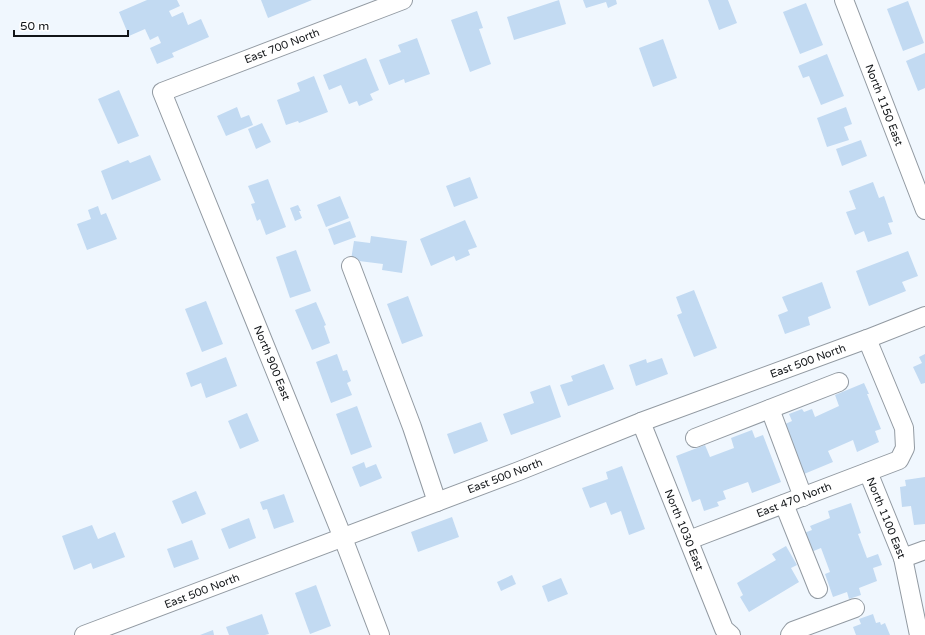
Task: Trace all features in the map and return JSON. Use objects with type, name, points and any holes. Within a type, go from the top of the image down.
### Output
[{"type":"street","name":"East 700 North","points":[[162,92],[403,0]]},
{"type":"street","name":"North 1150 East","points":[[844,0],[925,210]]},
{"type":"street","name":"North 900 East","points":[[162,92],[343,538],[380,635]]},
{"type":"street","points":[[351,266],[410,420],[437,502]]},
{"type":"street","name":"East 500 North","points":[[84,635],[519,471],[641,422],[868,339],[925,316]]},
{"type":"street","name":"East 470 North","points":[[689,540],[899,460],[905,448],[904,428],[868,339]]},
{"type":"street","points":[[695,438],[839,382]]},
{"type":"street","points":[[770,409],[803,497]]},
{"type":"street","name":"North 1030 East","points":[[641,422],[724,629],[731,635]]},
{"type":"street","name":"North 1100 East","points":[[868,472],[903,558],[919,635]]},
{"type":"street","points":[[784,504],[818,589]]},
{"type":"street","points":[[903,558],[925,550]]},
{"type":"street","points":[[790,635],[793,632],[855,608]]},
{"type":"building","points":[[147,0],[177,0],[180,6],[169,11],[172,17],[183,12],[188,25],[201,19],[209,37],[172,53],[174,57],[157,64],[150,48],[161,43],[158,36],[150,40],[145,29],[129,36],[119,12]]},
{"type":"building","points":[[261,0],[312,0],[268,18]]},
{"type":"building","points":[[559,0],[566,24],[514,40],[507,17]]},
{"type":"building","points":[[583,0],[616,0],[617,4],[608,8],[606,2],[586,8]]},
{"type":"building","points":[[708,0],[728,0],[737,23],[719,30]]},
{"type":"building","points":[[908,1],[924,43],[903,51],[887,9]]},
{"type":"building","points":[[806,3],[823,45],[800,54],[783,12]]},
{"type":"building","points":[[477,11],[483,28],[479,29],[491,64],[470,72],[451,20]]},
{"type":"building","points":[[417,38],[430,74],[405,83],[404,79],[389,85],[379,60],[401,52],[398,45]]},
{"type":"building","points":[[663,39],[677,78],[653,87],[639,48]]},
{"type":"building","points":[[925,53],[925,88],[918,91],[906,61]]},
{"type":"building","points":[[827,54],[844,96],[821,105],[809,76],[803,78],[798,66]]},
{"type":"building","points":[[366,58],[379,90],[370,94],[373,100],[359,106],[357,101],[349,104],[341,85],[329,90],[323,75]]},
{"type":"building","points":[[314,76],[328,112],[299,123],[298,121],[286,125],[277,100],[300,91],[297,83]]},
{"type":"building","points":[[119,90],[139,136],[118,144],[98,99]]},
{"type":"building","points":[[237,107],[241,118],[249,115],[253,125],[226,136],[217,116]]},
{"type":"building","points":[[846,107],[852,124],[844,127],[849,140],[827,147],[817,118]]},
{"type":"building","points":[[262,123],[271,142],[256,149],[248,129]]},
{"type":"building","points":[[861,140],[867,156],[842,166],[836,149]]},
{"type":"building","points":[[150,155],[161,180],[112,200],[101,171],[128,160],[130,163]]},
{"type":"building","points":[[470,177],[478,198],[454,207],[446,186]]},
{"type":"building","points":[[268,179],[286,227],[266,235],[260,219],[257,221],[251,204],[255,203],[248,186]]},
{"type":"building","points":[[873,182],[879,198],[884,196],[893,222],[888,223],[892,234],[868,242],[864,231],[855,235],[846,212],[856,209],[849,191]]},
{"type":"building","points":[[340,196],[349,218],[326,227],[317,205]]},
{"type":"building","points":[[298,205],[302,218],[295,221],[290,208]]},
{"type":"building","points":[[98,206],[101,215],[106,213],[117,239],[87,250],[77,224],[91,219],[88,210]]},
{"type":"building","points":[[465,220],[477,247],[468,250],[470,255],[456,261],[454,256],[431,266],[420,239]]},
{"type":"building","points":[[350,221],[356,237],[334,245],[328,229]]},
{"type":"building","points":[[371,236],[407,241],[402,273],[382,270],[383,264],[351,260],[354,241],[370,243]]},
{"type":"building","points":[[296,250],[311,291],[290,298],[276,257]]},
{"type":"building","points":[[908,251],[918,276],[902,282],[906,291],[869,306],[856,271]]},
{"type":"building","points":[[822,282],[831,308],[808,317],[810,325],[785,334],[778,315],[788,311],[782,297]]},
{"type":"building","points":[[694,290],[717,348],[694,357],[677,315],[682,313],[676,297]]},
{"type":"building","points":[[408,296],[423,336],[402,344],[387,304]]},
{"type":"building","points":[[206,301],[223,344],[202,352],[185,309]]},
{"type":"building","points":[[316,302],[326,325],[324,326],[330,343],[312,350],[295,310]]},
{"type":"building","points":[[337,354],[343,371],[347,370],[351,381],[347,383],[352,395],[331,403],[316,362]]},
{"type":"building","points":[[925,354],[925,383],[921,384],[913,367],[922,363],[919,357]]},
{"type":"building","points":[[226,357],[237,386],[206,398],[201,383],[191,387],[186,373]]},
{"type":"building","points":[[662,358],[668,374],[636,386],[629,365],[646,359],[647,363]]},
{"type":"building","points":[[604,364],[614,389],[568,406],[560,385],[573,381],[571,376]]},
{"type":"building","points":[[864,383],[881,429],[875,431],[879,442],[857,452],[853,440],[828,451],[833,462],[804,474],[783,425],[792,421],[789,414],[802,409],[804,412],[812,409],[815,417],[839,406],[835,395]]},
{"type":"building","points":[[550,385],[561,417],[511,435],[503,414],[534,403],[530,392]]},
{"type":"building","points":[[357,406],[372,447],[351,455],[336,414]]},
{"type":"building","points":[[247,413],[259,441],[240,449],[228,421]]},
{"type":"building","points":[[481,422],[488,441],[454,454],[447,434]]},
{"type":"building","points":[[752,430],[755,438],[763,435],[781,482],[752,493],[748,482],[723,491],[726,499],[717,502],[719,506],[704,511],[700,499],[692,502],[676,456],[705,445],[710,457],[734,448],[731,438]]},
{"type":"building","points":[[364,462],[366,468],[376,464],[382,478],[360,487],[352,467]]},
{"type":"building","points":[[622,466],[645,529],[629,535],[621,511],[611,515],[606,502],[590,508],[582,488],[608,479],[606,472]]},
{"type":"building","points":[[925,477],[925,524],[914,525],[911,506],[902,507],[900,487],[906,486],[905,480]]},
{"type":"building","points":[[196,491],[206,514],[182,524],[172,501]]},
{"type":"building","points":[[284,494],[294,522],[274,529],[267,509],[263,510],[260,502]]},
{"type":"building","points":[[851,503],[861,533],[858,534],[867,558],[878,554],[882,565],[873,568],[877,581],[859,588],[861,595],[849,599],[847,592],[833,597],[825,574],[830,572],[821,548],[811,552],[804,533],[812,530],[810,526],[830,518],[828,511]]},
{"type":"building","points":[[452,517],[459,537],[418,552],[411,532]]},
{"type":"building","points":[[249,518],[256,538],[229,549],[221,529]]},
{"type":"building","points":[[92,525],[98,539],[115,532],[125,557],[93,569],[91,563],[74,570],[62,536]]},
{"type":"building","points":[[192,540],[199,559],[174,568],[167,549]]},
{"type":"building","points":[[786,546],[797,565],[791,568],[799,582],[749,612],[740,597],[743,595],[737,583],[776,560],[772,554]]},
{"type":"building","points":[[512,575],[516,584],[501,591],[497,582]]},
{"type":"building","points":[[561,578],[568,594],[548,602],[542,586]]},
{"type":"building","points":[[316,585],[331,626],[310,634],[295,593]]},
{"type":"building","points":[[262,614],[269,634],[229,635],[226,627]]},
{"type":"building","points":[[873,614],[876,623],[880,622],[881,625],[885,623],[890,635],[856,635],[853,627],[861,624],[859,619]]},
{"type":"building","points":[[213,630],[214,635],[200,635]]}]
